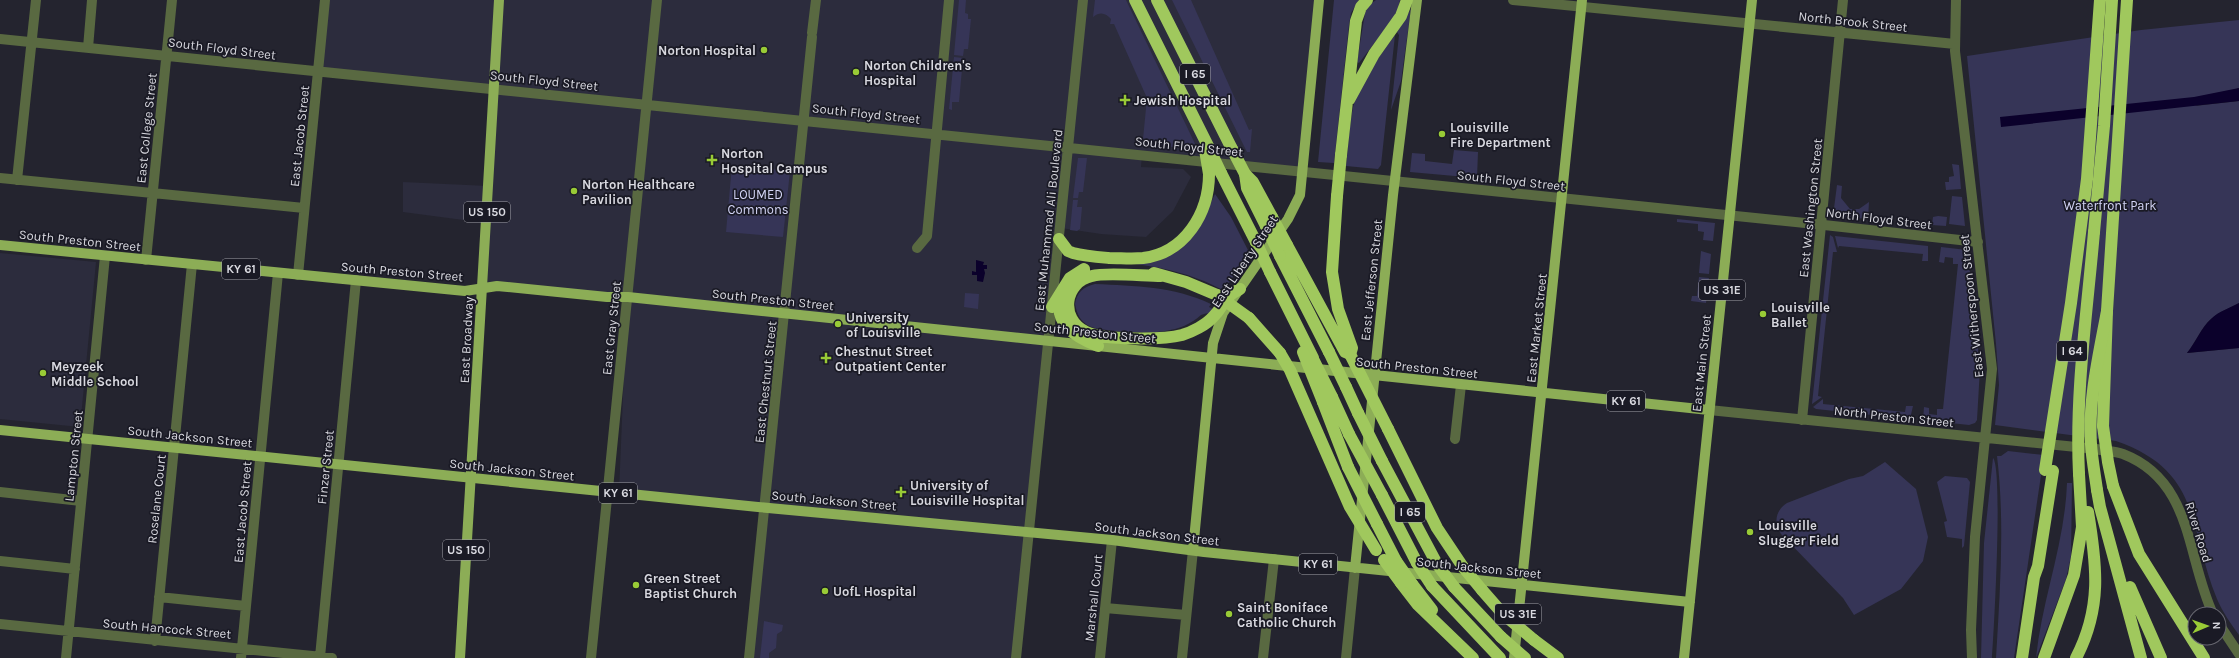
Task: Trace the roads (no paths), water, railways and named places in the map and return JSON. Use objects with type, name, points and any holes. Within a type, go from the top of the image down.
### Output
[{"type":"highway","name":"I 65","points":[[1135,0],[1167,60],[1203,136],[1208,151],[1222,173],[1293,319],[1327,400],[1350,434],[1417,563],[1432,586],[1500,658]]},
{"type":"highway","name":"I 65","points":[[1157,0],[1245,174],[1247,188],[1269,222],[1280,256],[1382,461],[1437,564],[1454,587],[1501,637],[1525,658]]},
{"type":"highway","points":[[1350,354],[1352,348],[1338,309],[1332,272],[1337,196],[1347,105],[1347,90],[1356,21],[1361,7],[1368,0]]},
{"type":"highway","points":[[1347,105],[1374,54],[1401,16],[1407,0]]},
{"type":"highway","points":[[2049,471],[2087,179],[2100,0]]},
{"type":"highway","name":"I 64","points":[[2022,658],[2034,577],[2038,566],[2049,471],[2094,232],[2104,126],[2112,0]]},
{"type":"highway","name":"I 64","points":[[2127,0],[2107,310],[2103,426],[2113,486],[2139,554],[2204,658]]},
{"type":"highway","points":[[1059,239],[1068,251],[1077,254],[1129,259],[1144,258],[1160,253],[1181,240],[1196,223],[1208,194],[1208,151]]},
{"type":"highway","points":[[1269,222],[1287,245],[1345,352],[1350,354],[1438,528],[1463,567],[1503,614],[1558,658]]},
{"type":"highway","points":[[2044,658],[2074,575],[2082,527],[2077,438],[2079,386],[2094,232]]},
{"type":"highway","points":[[1052,307],[1063,288],[1075,274],[1094,267],[1151,272],[1186,282],[1217,295],[1248,318],[1280,354],[1290,370],[1350,507],[1376,550],[1406,584]]},
{"type":"highway","points":[[1161,276],[1093,275],[1080,279],[1072,289],[1067,302],[1069,315],[1075,325],[1086,332],[1149,339],[1167,338],[1184,335],[1202,325],[1213,317],[1228,294],[1240,289]]},
{"type":"highway","points":[[1063,288],[1059,303],[1063,322],[1068,330],[1078,338],[1098,346]]},
{"type":"highway","points":[[2107,310],[2095,375],[2090,444],[2100,507],[2141,658]]},
{"type":"highway","points":[[1327,400],[1348,467],[1396,561],[1406,584],[1418,605],[1473,658]]},
{"type":"highway","points":[[2076,658],[2090,623],[2097,578],[2093,542],[2079,474]]},
{"type":"highway","points":[[2100,507],[2124,575],[2161,658]]},
{"type":"main road","name":"East Broadway","points":[[460,658],[499,0]]},
{"type":"main road","name":"East Liberty Street","points":[[1193,550],[1213,343],[1223,313],[1295,208],[1300,195],[1304,171],[1319,0]]},
{"type":"main road","name":"East Jefferson Street","points":[[1355,568],[1394,180],[1417,0]]},
{"type":"main road","name":"East Main Street","points":[[1684,658],[1752,0]]},
{"type":"main road","name":"East Market Street","points":[[1514,658],[1582,4]]},
{"type":"main road","name":"South Preston Street","points":[[0,245],[465,291],[497,286],[607,297],[628,297],[1709,410]]},
{"type":"main road","name":"South Jackson Street","points":[[0,430],[471,478],[1112,540],[1355,568],[1690,602]]},
{"type":"street","points":[[17,180],[36,0]]},
{"type":"street","points":[[88,48],[92,0]]},
{"type":"street","name":"East College Street","points":[[146,260],[172,0]]},
{"type":"street","name":"East Jacob Street","points":[[298,275],[325,0]]},
{"type":"street","name":"East Gray Street","points":[[591,658],[657,0]]},
{"type":"street","name":"East Chestnut Street","points":[[750,658],[816,0]]},
{"type":"street","points":[[917,248],[927,236],[950,0]]},
{"type":"street","name":"East Muhammad Ali Boulevard","points":[[1016,658],[1083,0]]},
{"type":"street","name":"North Brook Street","points":[[1513,0],[1582,4],[1749,24],[1955,44]]},
{"type":"street","name":"East Washington Street","points":[[1802,420],[1843,0]]},
{"type":"street","name":"East Witherspoon Street","points":[[1956,0],[1955,44],[1992,369],[1973,565],[1972,658]]},
{"type":"street","name":"South Floyd Street","points":[[0,39],[167,54],[318,71],[1394,180],[1730,216]]},
{"type":"street","points":[[0,178],[304,208]]},
{"type":"street","name":"North Floyd Street","points":[[1730,216],[1821,224],[1978,242]]},
{"type":"street","name":"Lampton Street","points":[[66,658],[105,256]]},
{"type":"street","name":"Roselane Court","points":[[155,641],[192,264]]},
{"type":"street","name":"East Jacob Street","points":[[242,653],[278,273]]},
{"type":"street","name":"Finzer Street","points":[[320,657],[356,280]]},
{"type":"street","points":[[1455,439],[1461,384]]},
{"type":"street","name":"North Preston Street","points":[[1709,410],[2077,448]]},
{"type":"street","name":"River Road","points":[[2077,448],[2122,454],[2149,469],[2168,487],[2180,508],[2210,606]]},
{"type":"street","points":[[0,492],[81,501]]},
{"type":"street","name":"Marshall Court","points":[[1100,658],[1112,540]]},
{"type":"street","name":"East Liberty Street","points":[[1182,658],[1193,550]]},
{"type":"street","points":[[1263,658],[1274,559]]},
{"type":"street","points":[[0,561],[75,569]]},
{"type":"street","name":"East Jefferson Street","points":[[1346,658],[1355,568]]},
{"type":"street","points":[[159,596],[246,606]]},
{"type":"street","points":[[1105,608],[1186,615]]},
{"type":"street","name":"South Hancock Street","points":[[0,624],[155,641],[242,653],[332,658]]},
{"type":"street","points":[[2227,636],[2239,654]]},
{"type":"place","name":"Norton Hospital","points":[[764,50]]},
{"type":"place","name":"Norton Children's Hospital","points":[[856,72]]},
{"type":"place","name":"Jewish Hospital","points":[[1125,100]]},
{"type":"place","name":"Louisville Fire Department","points":[[1442,134]]},
{"type":"place","name":"Norton Hospital Campus","points":[[712,160]]},
{"type":"place","name":"Norton Healthcare Pavilion","points":[[574,191]]},
{"type":"place","name":"Louisville Ballet","points":[[1763,314]]},
{"type":"place","name":"University of Louisville","points":[[838,324]]},
{"type":"place","name":"Chestnut Street Outpatient Center","points":[[826,358]]},
{"type":"place","name":"Meyzeek Middle School","points":[[43,373]]},
{"type":"place","name":"University of Louisville Hospital","points":[[901,492]]},
{"type":"place","name":"Louisville Slugger Field","points":[[1750,532]]},
{"type":"place","name":"Green Street Baptist Church","points":[[636,585]]},
{"type":"place","name":"UofL Hospital","points":[[825,591]]},
{"type":"place","name":"Saint Boniface Catholic Church","points":[[1229,614]]},
{"type":"park label","name":"LOUMED Commons","points":[[758,202]]},
{"type":"park label","name":"Waterfront Park","points":[[2110,205]]}]
